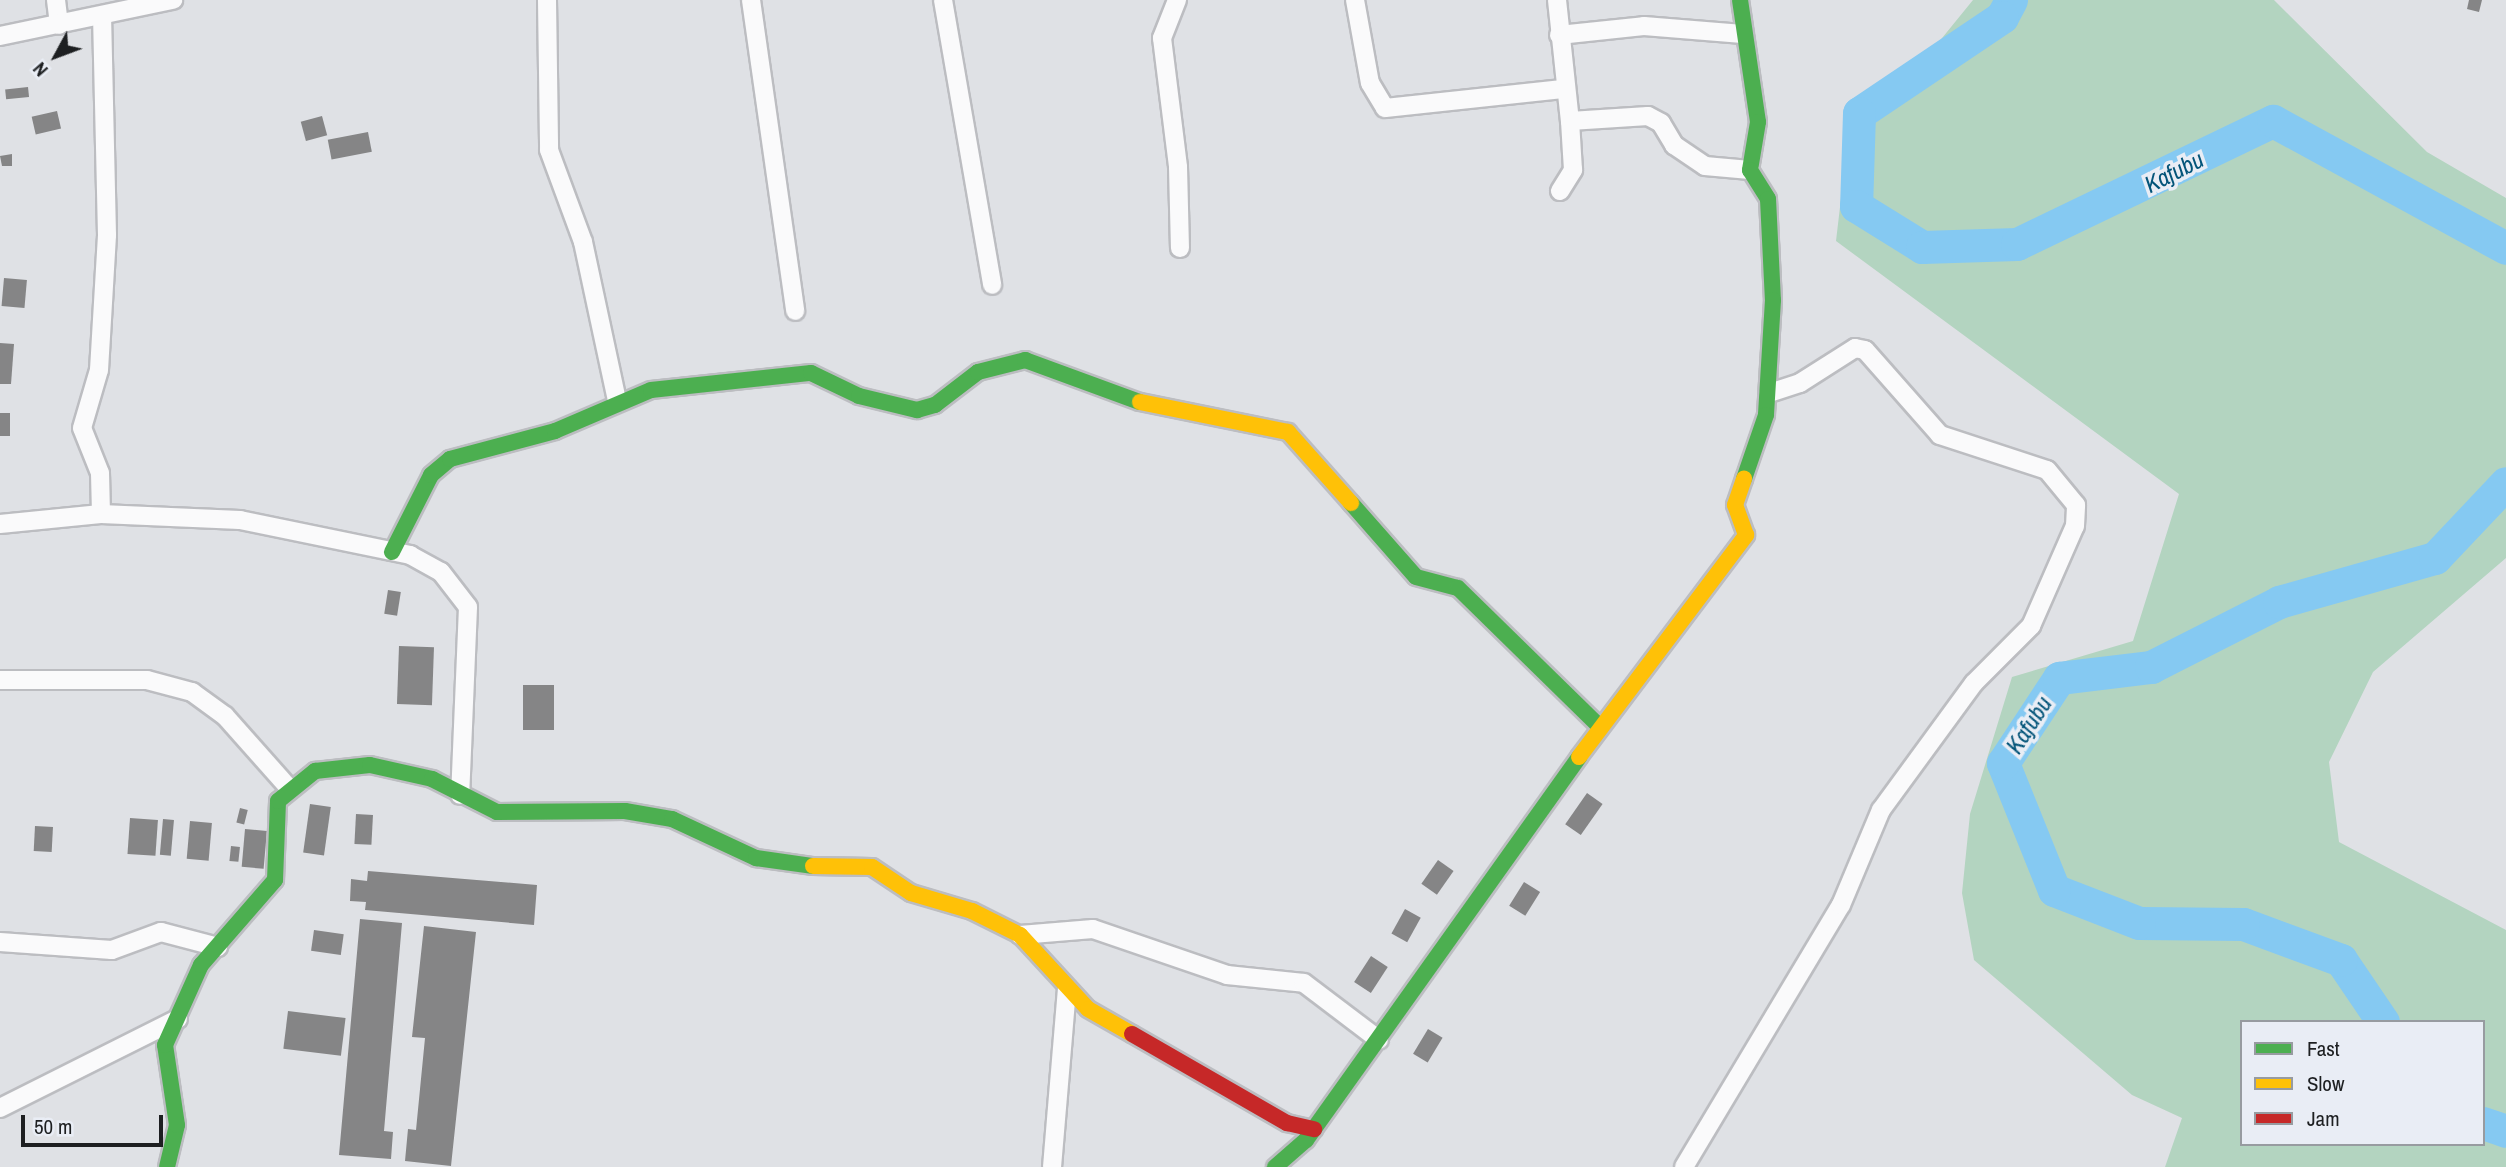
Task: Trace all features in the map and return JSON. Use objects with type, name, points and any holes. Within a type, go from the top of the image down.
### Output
[{"type":"street","points":[[56,0],[59,25]]},
{"type":"street","points":[[0,36],[102,17],[173,0]]},
{"type":"street","points":[[547,0],[549,150],[583,242],[617,401]]},
{"type":"street","points":[[751,0],[795,311]]},
{"type":"street","points":[[943,0],[992,285]]},
{"type":"street","points":[[1177,0],[1162,38],[1178,167],[1180,248]]},
{"type":"street","points":[[1355,0],[1370,83],[1385,108],[1563,89]]},
{"type":"street","points":[[1557,0],[1563,89],[1570,121],[1573,170],[1560,191]]},
{"type":"street","points":[[1275,1167],[1314,1129],[1600,727],[1746,535],[1737,492],[1769,393],[1768,199],[1750,170],[1758,122],[1740,0]]},
{"type":"street","points":[[101,514],[100,473],[82,428],[99,370],[107,235],[102,17]]},
{"type":"street","points":[[1559,35],[1644,26],[1743,34]]},
{"type":"street","points":[[1570,121],[1648,116],[1661,124],[1674,145],[1705,166],[1750,170]]},
{"type":"street","points":[[1684,1167],[1842,905],[1881,810],[1974,683],[2031,626],[2075,526],[2076,505],[2048,470],[1940,435],[1865,349],[1855,348],[1800,383],[1769,393]]},
{"type":"street","points":[[392,552],[431,475],[450,459],[555,432],[617,401],[784,371],[811,373],[859,396],[917,410],[935,405],[978,372],[1025,360],[1110,396],[1279,428],[1361,509],[1416,577],[1458,588],[1600,727]]},
{"type":"street","points":[[0,524],[101,514],[240,520],[392,552],[441,572],[468,607],[460,795]]},
{"type":"street","points":[[0,680],[147,680],[192,692],[225,716],[289,788]]},
{"type":"street","points":[[167,1167],[177,1125],[164,1066],[178,1018],[201,965],[275,880],[278,802],[289,788],[315,772],[370,765],[432,779],[497,812],[625,811],[672,819],[756,858],[799,867],[858,862],[911,893],[972,911],[1020,935],[1045,956],[1067,989],[1088,1009],[1287,1123],[1314,1129]]},
{"type":"street","points":[[1020,935],[1093,929],[1227,975],[1304,983],[1379,1040]]},
{"type":"street","points":[[0,942],[112,950],[161,932],[218,947]]},
{"type":"street","points":[[0,950],[20,943]]},
{"type":"street","points":[[1052,1167],[1067,989]]},
{"type":"street","points":[[0,1108],[178,1018]]},
{"type":"green space","points":[[1973,0],[2274,0],[2427,152],[2506,198],[2506,558],[2373,672],[2329,762],[2339,842],[2506,930],[2506,1167],[2165,1167],[2182,1118],[2132,1095],[1974,960],[1962,893],[1970,814],[2012,677],[2133,641],[2179,494],[1836,241],[1846,156]]},
{"type":"building","points":[[2469,0],[2482,0],[2479,12],[2467,9]]},
{"type":"building","points":[[28,87],[29,97],[6,99],[5,89]]},
{"type":"building","points":[[57,111],[61,129],[36,134],[32,117]]},
{"type":"building","points":[[322,116],[327,135],[306,141],[301,122]]},
{"type":"building","points":[[368,132],[372,152],[332,159],[328,140]]},
{"type":"building","points":[[12,154],[12,166],[2,166],[0,156]]},
{"type":"building","points":[[4,278],[27,280],[24,308],[2,306]]},
{"type":"building","points":[[0,343],[14,344],[11,384],[0,384]]},
{"type":"building","points":[[0,413],[10,413],[10,436],[0,436]]},
{"type":"building","points":[[388,590],[401,592],[397,616],[384,614]]},
{"type":"building","points":[[399,646],[434,647],[432,705],[397,704]]},
{"type":"building","points":[[523,685],[554,685],[554,730],[523,730]]},
{"type":"building","points":[[1587,793],[1603,804],[1581,835],[1565,824]]},
{"type":"building","points":[[310,804],[331,807],[324,855],[303,853]]},
{"type":"building","points":[[240,808],[248,810],[244,824],[236,823]]},
{"type":"building","points":[[356,814],[373,815],[371,845],[354,844]]},
{"type":"building","points":[[130,818],[158,820],[155,856],[127,854]]},
{"type":"building","points":[[163,819],[174,820],[171,856],[160,855]]},
{"type":"building","points":[[190,821],[212,823],[209,861],[187,859]]},
{"type":"building","points":[[35,826],[53,827],[52,852],[34,851]]},
{"type":"building","points":[[245,829],[267,831],[264,869],[242,867]]},
{"type":"building","points":[[231,846],[240,847],[238,862],[229,861]]},
{"type":"building","points":[[1438,860],[1454,871],[1437,895],[1421,884]]},
{"type":"building","points":[[368,871],[537,885],[534,925],[365,910],[366,902],[350,901],[351,879],[367,881]]},
{"type":"building","points":[[1524,882],[1540,892],[1525,916],[1509,906]]},
{"type":"building","points":[[1405,909],[1421,918],[1407,942],[1391,933]]},
{"type":"building","points":[[360,919],[402,923],[384,1131],[393,1132],[391,1159],[339,1155]]},
{"type":"building","points":[[424,926],[476,932],[451,1166],[405,1161],[408,1129],[416,1130],[425,1038],[412,1037]]},
{"type":"building","points":[[314,930],[344,934],[341,955],[311,951]]},
{"type":"building","points":[[1371,956],[1388,967],[1371,993],[1354,982]]},
{"type":"building","points":[[288,1011],[346,1018],[341,1056],[283,1049]]},
{"type":"building","points":[[1428,1029],[1443,1038],[1428,1063],[1413,1054]]},
{"type":"waterway","name":"Kafubu","points":[[2011,0],[2002,17],[1859,113],[1856,206],[1922,247],[2017,244],[2273,121],[2506,248]]},
{"type":"waterway","name":"Kafubu","points":[[2382,1020],[2341,960],[2243,924],[2139,923],[2054,890],[2003,763],[2059,678],[2151,667],[2279,602],[2435,558],[2506,483]]},
{"type":"waterway","name":"Kafubu","points":[[2485,1124],[2506,1131]]},
{"type":"traffic: fast","points":[[1740,0],[1758,122],[1750,170],[1768,199],[1773,300],[1766,415],[1744,479]]},
{"type":"traffic: fast","points":[[392,552],[431,475],[450,459],[555,431],[651,390],[811,373],[859,396],[917,410],[935,405],[978,372],[1025,360],[1140,402]]},
{"type":"traffic: fast","points":[[1351,503],[1416,577],[1458,588],[1600,727]]},
{"type":"traffic: fast","points":[[1275,1167],[1306,1140],[1579,757]]},
{"type":"traffic: fast","points":[[167,1167],[177,1125],[165,1045],[201,965],[275,880],[278,801],[315,771],[370,765],[432,779],[497,812],[625,811],[672,819],[756,858],[813,866]]},
{"type":"traffic: slow","points":[[1140,402],[1288,432],[1351,503]]},
{"type":"traffic: slow","points":[[1579,757],[1746,535],[1735,505],[1744,479]]},
{"type":"traffic: slow","points":[[813,866],[872,867],[911,893],[972,911],[1020,935],[1088,1009],[1132,1034]]},
{"type":"traffic: jam","points":[[1132,1034],[1287,1123],[1314,1129]]}]
